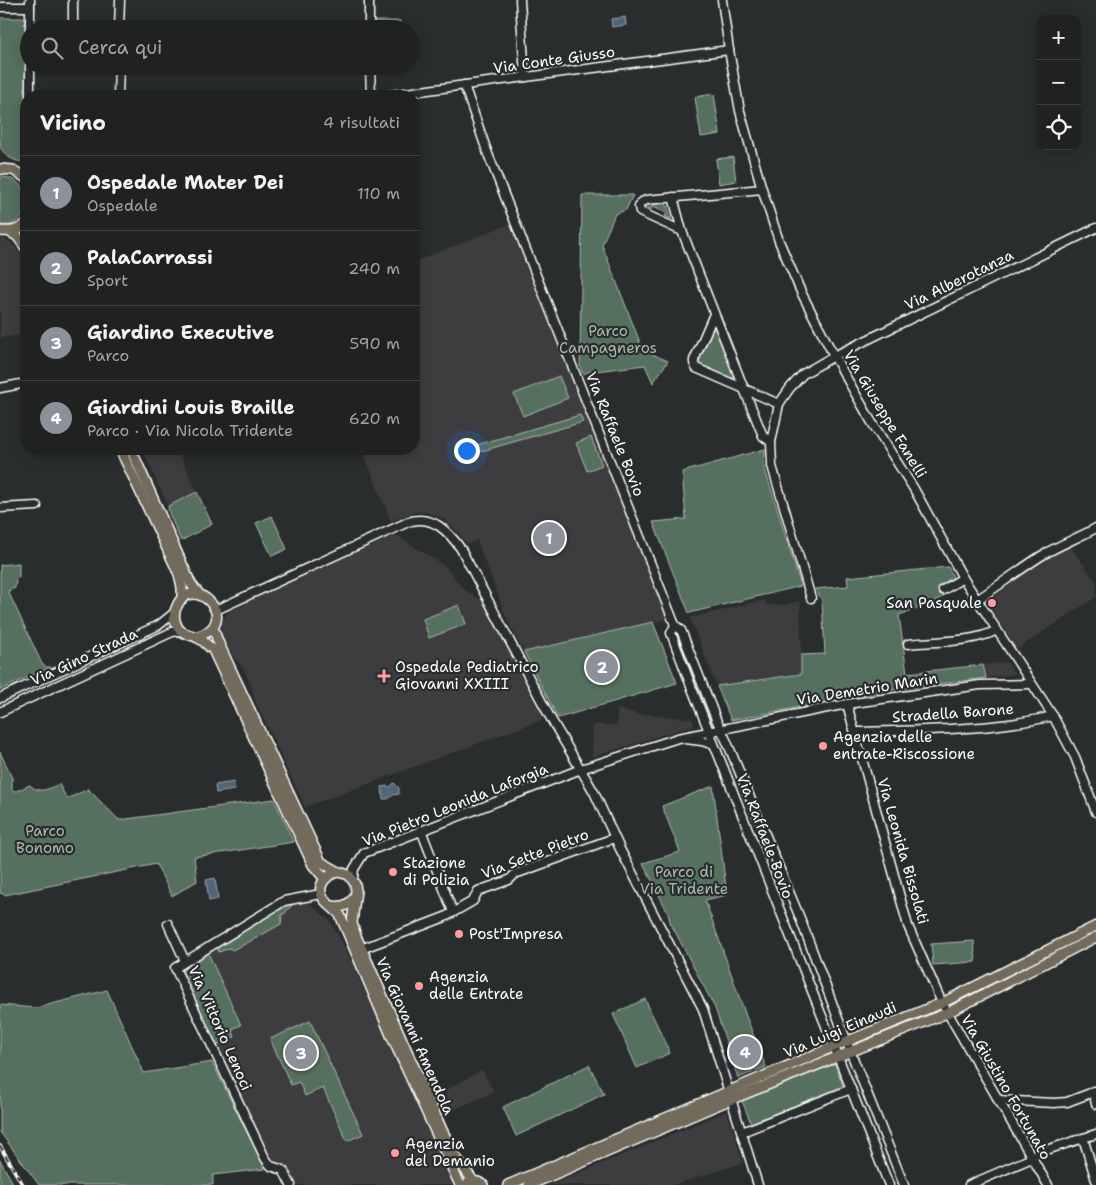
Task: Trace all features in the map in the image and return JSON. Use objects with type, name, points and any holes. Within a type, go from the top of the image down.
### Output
[{"type":"main road","points":[[0,161],[7,169],[20,175]]},
{"type":"main road","points":[[7,169],[20,168]]},
{"type":"main road","points":[[0,231],[20,230]]},
{"type":"main road","points":[[10,232],[20,240]]},
{"type":"main road","points":[[123,455],[179,574],[182,599]]},
{"type":"main road","points":[[134,455],[191,584],[200,595]]},
{"type":"main road","points":[[196,637],[206,634],[213,628],[216,610],[212,602],[204,596],[195,594],[186,596],[179,602],[174,613],[175,620],[187,635],[196,637],[213,650],[312,864],[325,879]]},
{"type":"main road","points":[[213,628],[321,862],[339,872]]},
{"type":"main road","points":[[322,894],[321,888],[329,875],[344,872],[353,878]]},
{"type":"main road","name":"Via Giovanni Amendola","points":[[353,878],[356,884],[352,923],[361,949],[442,1130],[455,1156],[478,1183]]},
{"type":"main road","name":"Via Giovanni Amendola","points":[[322,894],[327,903],[340,915],[391,1035],[462,1185],[478,1183]]},
{"type":"main road","points":[[332,906],[349,904],[355,896]]},
{"type":"main road","name":"Via Luigi Einaudi","points":[[530,1185],[730,1096],[834,1046],[942,1003],[1096,926]]},
{"type":"main road","name":"Via Luigi Einaudi","points":[[508,1185],[730,1096],[851,1052],[947,1012],[1096,937]]},
{"type":"street","points":[[73,0],[73,20]]},
{"type":"street","points":[[119,20],[120,0]]},
{"type":"street","points":[[369,0],[369,20]]},
{"type":"street","points":[[520,0],[525,77]]},
{"type":"street","name":"Via Giuseppe Fanelli","points":[[722,0],[740,111],[762,189],[780,241],[802,292],[834,356],[871,421],[914,489],[963,578],[1053,716],[1074,757],[1096,812]]},
{"type":"street","points":[[0,7],[30,4],[30,20]]},
{"type":"street","name":"Via Conte Giusso","points":[[420,91],[729,50]]},
{"type":"street","points":[[30,75],[30,90]]},
{"type":"street","points":[[118,90],[119,75]]},
{"type":"street","points":[[370,75],[371,90]]},
{"type":"street","name":"Via Raffaele Bovio","points":[[464,85],[488,154],[675,625],[681,630],[789,892],[904,1185]]},
{"type":"street","points":[[682,231],[640,212],[639,207],[643,200],[762,189]]},
{"type":"street","points":[[674,197],[682,231],[714,314],[763,436],[771,442]]},
{"type":"street","points":[[666,223],[673,224],[679,218]]},
{"type":"street","name":"Via Alberotanza","points":[[834,356],[1096,228]]},
{"type":"street","points":[[714,314],[694,363],[698,370],[779,404]]},
{"type":"street","points":[[811,598],[772,466],[771,442],[779,404],[790,388],[803,374],[834,356]]},
{"type":"street","points":[[0,388],[20,384]]},
{"type":"street","points":[[0,508],[37,506]]},
{"type":"street","points":[[216,610],[408,522],[419,519],[433,522],[447,532],[461,548],[551,719],[594,792],[614,838],[705,1014],[758,1185]]},
{"type":"street","points":[[977,600],[1040,556],[1096,528]]},
{"type":"street","points":[[943,590],[963,578]]},
{"type":"street","name":"Via Gino Strada","points":[[0,698],[159,625],[174,613]]},
{"type":"street","name":"Via Raffaele Bovio","points":[[675,625],[671,633],[774,898],[889,1185]]},
{"type":"street","points":[[908,644],[975,638],[987,636],[997,630]]},
{"type":"street","name":"Via Gino Strada","points":[[0,712],[168,634],[182,631]]},
{"type":"street","name":"Via Demetrio Marin","points":[[678,738],[847,704],[980,685],[1031,684]]},
{"type":"street","name":"Via Leonida Bissolati","points":[[847,704],[908,926],[942,1003]]},
{"type":"street","name":"Stradella Barone","points":[[855,732],[948,730],[1053,716]]},
{"type":"street","points":[[678,738],[714,745]]},
{"type":"street","name":"Via Pietro Leonida Laforgia","points":[[353,878],[354,870],[364,853],[581,770],[678,738]]},
{"type":"street","points":[[724,770],[736,765]]},
{"type":"street","points":[[421,830],[453,912]]},
{"type":"street","name":"Via Sette Pietro","points":[[361,949],[445,917],[473,901],[478,891],[509,880],[515,874],[614,838]]},
{"type":"street","points":[[774,898],[789,892]]},
{"type":"street","name":"Via Vittorio Lenoci","points":[[291,1185],[283,1170],[271,1166],[265,1158],[175,968],[284,901],[322,894]]},
{"type":"street","points":[[168,924],[185,962]]},
{"type":"street","points":[[806,976],[821,971]]},
{"type":"street","name":"Via Giustino Fortunato","points":[[942,1003],[1048,1185]]},
{"type":"street","points":[[742,1132],[851,1089]]},
{"type":"street","points":[[998,1100],[1060,1103],[1095,1091],[1096,1104]]},
{"type":"street","points":[[969,1185],[1032,1158],[1037,1153],[1096,1134]]},
{"type":"street","points":[[1083,1138],[1096,1180]]},
{"type":"shaded area","points":[[509,224],[667,619],[524,652],[507,619],[477,540],[467,544],[458,532],[444,519],[426,512],[414,512],[391,521],[364,455],[420,455],[420,260]]},
{"type":"shaded area","points":[[0,238],[10,242],[20,251],[20,335],[0,337]]},
{"type":"shaded area","points":[[145,455],[180,455],[197,492],[168,506]]},
{"type":"shaded area","name":"Ospedale Pediatrico Giovanni XXIII","points":[[395,534],[446,567],[461,586],[470,594],[483,601],[544,719],[305,807],[255,700],[251,684],[243,668],[231,654],[222,637],[220,625],[227,612]]},
{"type":"shaded area","points":[[1068,543],[1096,582],[1096,597],[1017,649],[990,608],[997,603],[993,597],[1045,555]]},
{"type":"shaded area","points":[[765,600],[766,605],[783,605],[800,601],[802,674],[717,686],[690,618]]},
{"type":"shaded area","points":[[1007,662],[1015,674],[986,678],[983,665]]},
{"type":"shaded area","points":[[617,709],[641,715],[692,719],[694,725],[592,757],[593,725],[617,725]]},
{"type":"shaded area","points":[[292,901],[309,903],[330,921],[344,946],[453,1183],[452,1185],[288,1185],[283,1173],[265,1169],[243,1121],[180,968],[280,906]]},
{"type":"shaded area","points":[[482,1070],[494,1092],[453,1110],[444,1091]]},
{"type":"shaded area","points":[[727,1111],[743,1163],[673,1185],[551,1185]]},
{"type":"green space","points":[[0,18],[26,18],[26,20],[20,20],[20,75],[26,75],[26,90],[20,90],[20,161],[5,154],[0,147]]},
{"type":"green space","points":[[714,94],[720,134],[701,137],[695,97]]},
{"type":"green space","points":[[733,157],[736,181],[719,184],[716,159]]},
{"type":"green space","points":[[0,177],[12,179],[20,185],[20,218],[11,224],[0,225]]},
{"type":"green space","name":"Parco Campagneros","points":[[582,195],[633,195],[626,210],[615,214],[602,245],[643,350],[668,361],[653,383],[645,365],[583,374],[580,366]]},
{"type":"green space","points":[[666,203],[672,219],[665,216],[667,212],[653,206],[651,210],[646,207],[646,205]]},
{"type":"green space","points":[[712,329],[715,329],[734,376],[731,379],[698,363]]},
{"type":"green space","points":[[559,376],[568,398],[523,416],[514,394]]},
{"type":"green space","points":[[580,415],[583,422],[475,453],[473,446]]},
{"type":"green space","points":[[591,437],[602,465],[587,471],[576,443]]},
{"type":"green space","points":[[765,449],[764,466],[801,586],[689,613],[653,522],[686,519],[682,472]]},
{"type":"green space","points":[[197,492],[212,524],[181,541],[168,506]]},
{"type":"green space","points":[[272,516],[287,549],[272,556],[256,523]]},
{"type":"green space","points":[[19,563],[19,577],[16,580],[15,588],[8,591],[42,664],[46,667],[51,667],[0,690],[0,565]]},
{"type":"green space","points":[[948,567],[953,577],[938,587],[944,596],[926,606],[899,615],[907,673],[983,665],[986,678],[891,690],[731,720],[717,686],[801,674],[801,655],[825,654],[822,600],[815,589],[848,586],[847,577]]},
{"type":"green space","points":[[459,605],[466,624],[429,638],[423,619]]},
{"type":"green space","points":[[653,622],[677,683],[558,718],[524,652]]},
{"type":"green space","name":"Parco Bonomo","points":[[0,752],[12,778],[12,790],[16,791],[30,785],[37,790],[44,790],[59,784],[67,799],[88,789],[119,820],[274,799],[294,842],[194,857],[197,881],[172,896],[156,864],[5,895],[0,893]]},
{"type":"green space","name":"Parco di Via Tridente","points":[[713,786],[727,895],[705,900],[766,1067],[738,1078],[715,1008],[670,922],[668,913],[643,863],[680,852],[662,806]]},
{"type":"green space","points":[[292,902],[293,904],[282,914],[281,924],[232,950],[230,948],[219,952],[217,946]]},
{"type":"green space","points":[[974,941],[976,962],[933,965],[931,944]]},
{"type":"green space","points":[[208,953],[241,1025],[232,1029],[235,1037],[217,1046],[180,970]]},
{"type":"green space","points":[[107,990],[144,1073],[212,1062],[265,1169],[213,1175],[213,1185],[39,1185],[0,1132],[0,1005],[36,1008]]},
{"type":"green space","points":[[645,999],[670,1053],[637,1068],[613,1014]]},
{"type":"green space","points":[[310,1021],[363,1134],[347,1141],[323,1088],[305,1096],[299,1082],[291,1085],[270,1039]]},
{"type":"green space","points":[[835,1064],[843,1086],[751,1123],[742,1101]]},
{"type":"green space","points":[[589,1065],[604,1094],[516,1136],[503,1107]]},
{"type":"green space","points":[[0,1160],[14,1185],[0,1185]]},
{"type":"water","points":[[625,17],[626,25],[612,27],[611,19]]},
{"type":"water","points":[[234,782],[235,790],[216,793],[215,785]]},
{"type":"water","points":[[394,783],[399,788],[399,794],[383,799],[382,787],[390,787]]},
{"type":"water","points":[[215,878],[218,899],[209,901],[206,880]]},
{"type":"railway","points":[[0,1146],[23,1185]]},
{"type":"place","name":"Ospedale Mater Dei","points":[[549,538]]},
{"type":"place","name":"San Pasquale","points":[[992,603]]},
{"type":"place","name":"PalaCarrassi","points":[[602,667]]},
{"type":"place","name":"Ospedale Pediatrico Giovanni XXIII","points":[[384,676]]},
{"type":"place","name":"Agenzia delle entrate-Riscossione","points":[[823,746]]},
{"type":"place","name":"Stazione di Polizia","points":[[393,872]]},
{"type":"place","name":"Post'Impresa","points":[[459,934]]},
{"type":"place","name":"Agenzia delle Entrate","points":[[419,986]]},
{"type":"place","name":"Giardini Louis Braille","points":[[745,1052]]},
{"type":"place","name":"Giardino Executive","points":[[301,1053]]},
{"type":"place","name":"Agenzia del Demanio","points":[[395,1153]]}]
